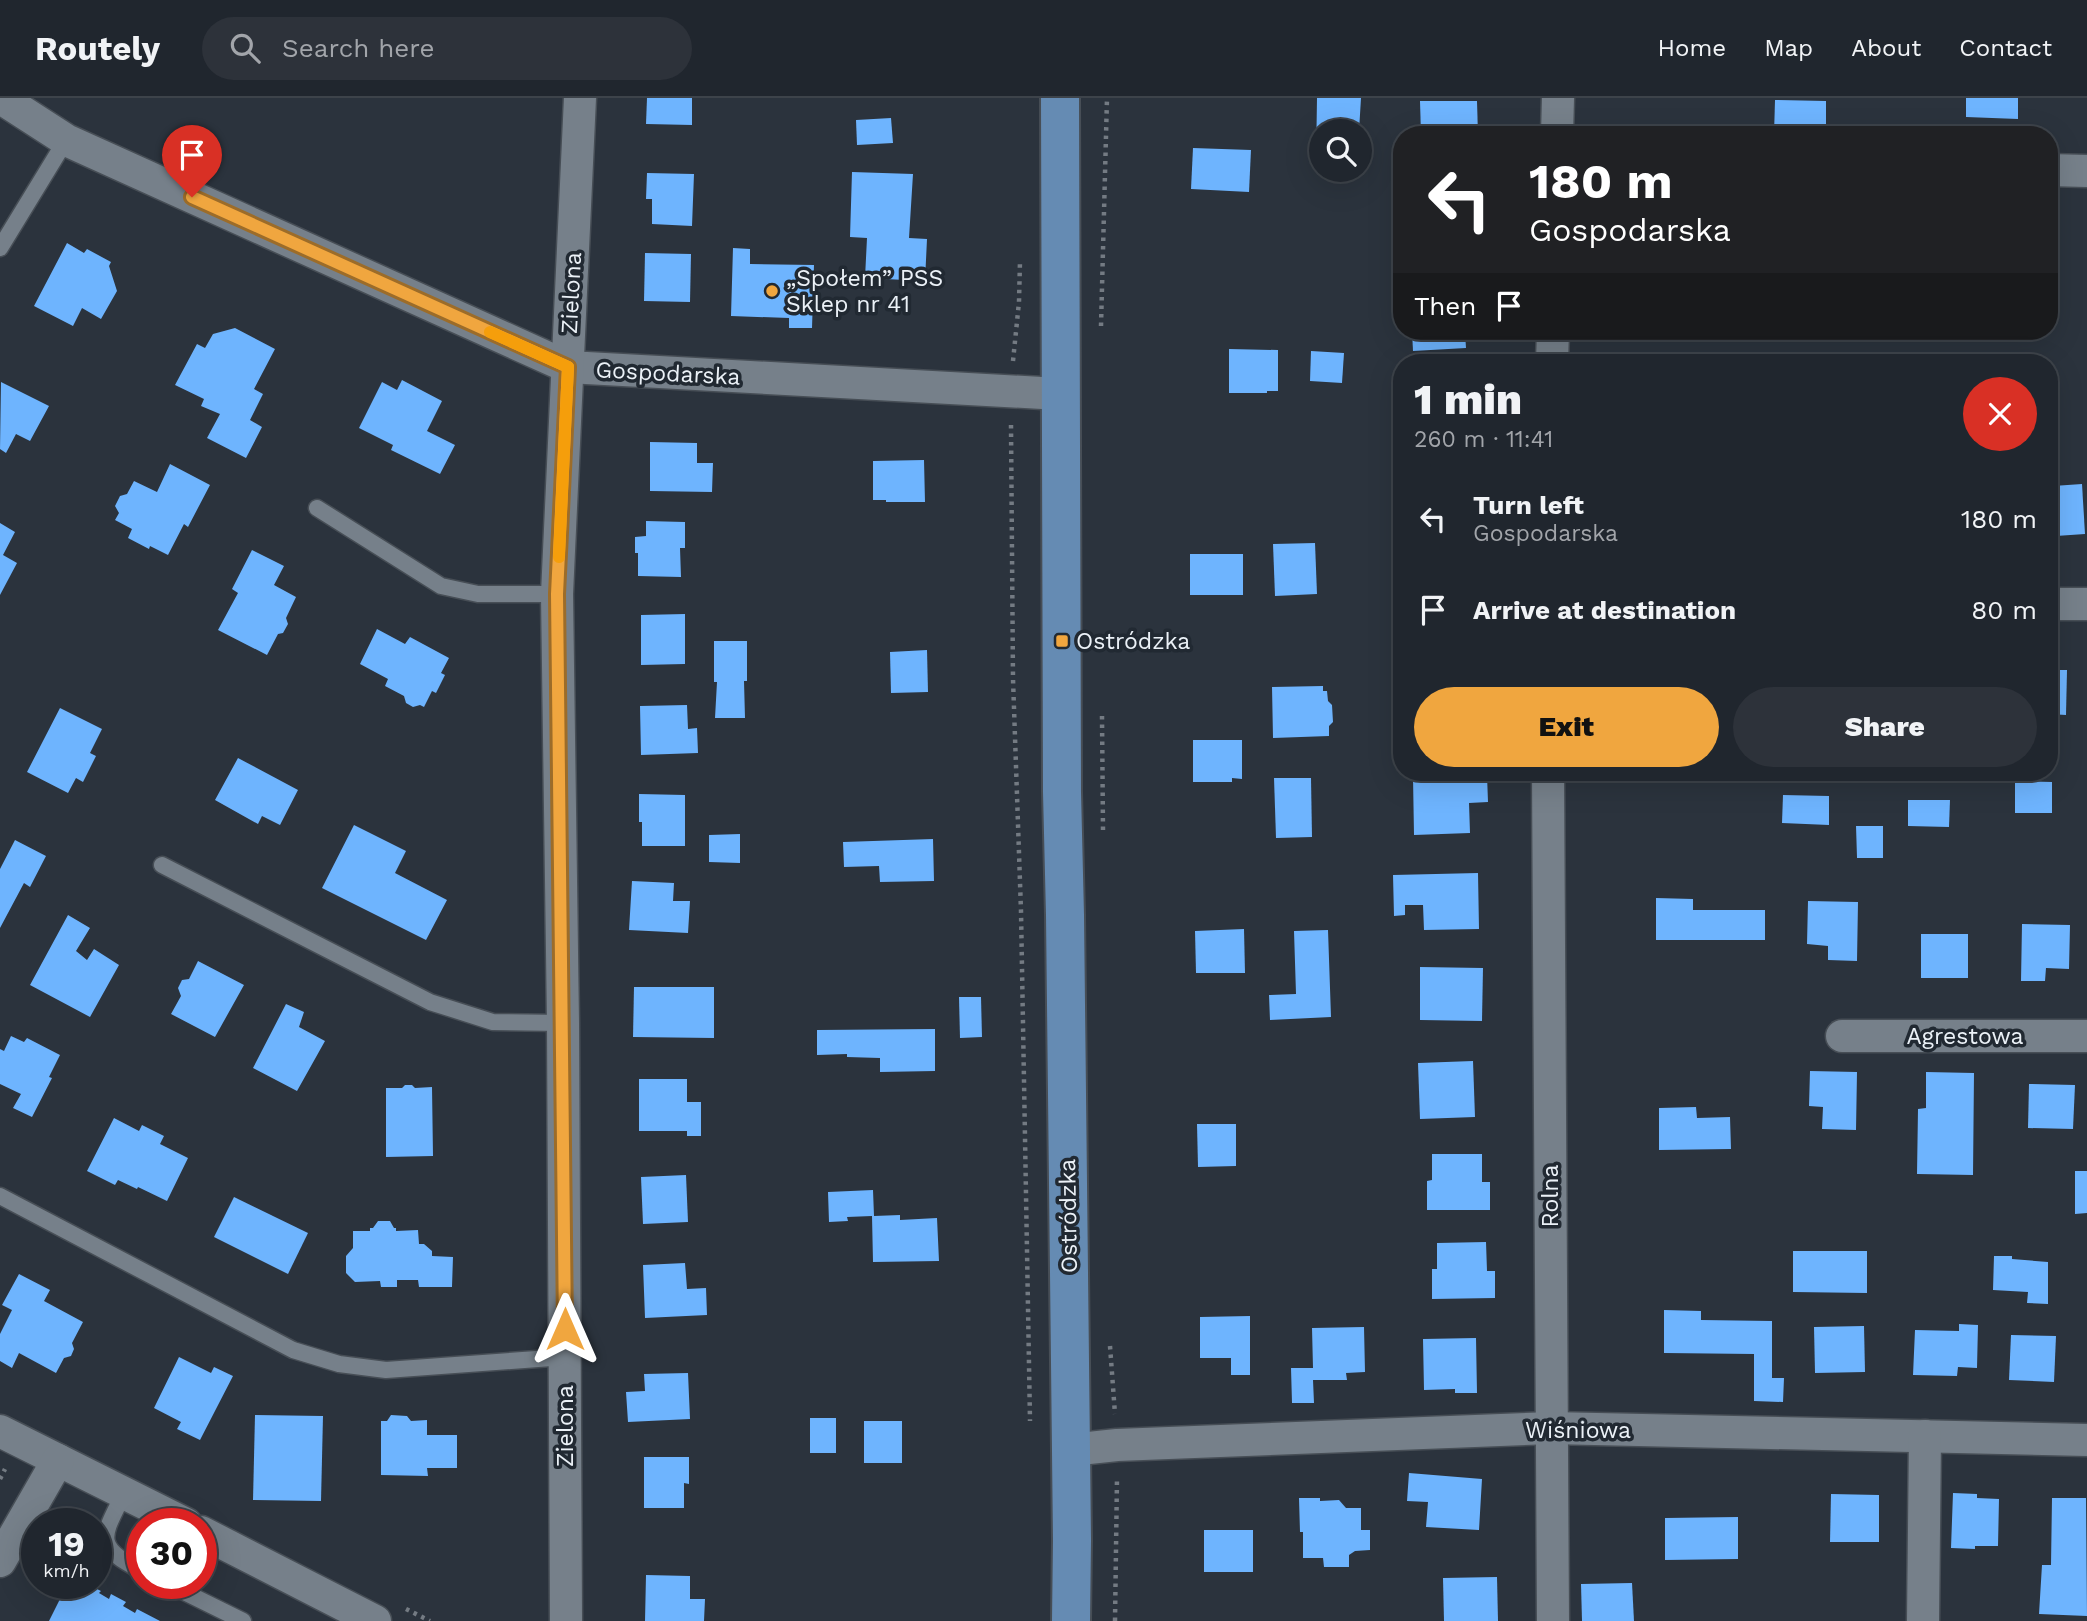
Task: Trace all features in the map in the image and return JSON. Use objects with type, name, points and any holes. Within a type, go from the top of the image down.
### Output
[{"type":"main road","name":"Ostródzka","points":[[1060,98],[1062,792],[1071,1621]]},
{"type":"street","name":"Gospodarska","points":[[1,98],[66,139],[568,367],[1060,394]]},
{"type":"street","name":"Zielona","points":[[566,1621],[563,1023],[557,594],[580,98]]},
{"type":"street","points":[[1557,126],[1558,98]]},
{"type":"street","points":[[2058,170],[2087,171]]},
{"type":"street","points":[[2058,604],[2087,604]]},
{"type":"street","name":"Rolna","points":[[1548,781],[1553,1621]]},
{"type":"street","name":"Agrestowa","points":[[1843,1036],[2087,1036]]},
{"type":"street","name":"Wiśniowa","points":[[1070,1450],[1117,1444],[1551,1428],[2087,1440]]},
{"type":"street","points":[[0,1431],[154,1508]]},
{"type":"street","points":[[1923,1621],[1925,1436]]},
{"type":"street","points":[[0,1561],[58,1460]]},
{"type":"street","points":[[217,1540],[375,1621]]},
{"type":"lane","points":[[0,248],[66,139]]},
{"type":"lane","points":[[317,508],[441,586],[478,594],[557,594]]},
{"type":"lane","points":[[162,865],[430,1002],[493,1022],[563,1023]]},
{"type":"lane","points":[[0,1196],[293,1350],[339,1364],[386,1370],[565,1357]]},
{"type":"lane","points":[[124,1493],[105,1538],[115,1556],[126,1562]]},
{"type":"lane","points":[[198,1599],[243,1621]]},
{"type":"path","points":[[1101,337],[1107,98]]},
{"type":"path","points":[[1020,261],[1019,302],[1010,391],[1013,679],[1021,911],[1031,1426]]},
{"type":"path","points":[[1102,712],[1103,837]]},
{"type":"path","points":[[1109,1336],[1117,1444],[1115,1621]]},
{"type":"building","points":[[647,98],[692,98],[692,125],[646,124]]},
{"type":"building","points":[[1317,98],[1361,98],[1360,119],[1317,119]]},
{"type":"building","points":[[1966,98],[2018,98],[2018,119],[1966,117]]},
{"type":"building","points":[[1775,100],[1826,101],[1826,126],[1774,126]]},
{"type":"building","points":[[1420,101],[1477,101],[1478,126],[1421,126]]},
{"type":"building","points":[[891,118],[893,143],[857,145],[856,120]]},
{"type":"building","points":[[1193,148],[1251,150],[1249,192],[1191,189]]},
{"type":"building","points":[[852,172],[913,174],[909,238],[927,239],[925,281],[865,278],[867,238],[850,237]]},
{"type":"building","points":[[647,173],[694,174],[692,226],[652,224],[652,199],[646,199]]},
{"type":"building","points":[[67,243],[84,253],[87,249],[111,262],[109,266],[117,291],[101,319],[82,308],[73,326],[34,306]]},
{"type":"building","name":"„Społem” PSS Sklep nr 41","points":[[733,248],[750,249],[750,264],[814,265],[812,328],[789,328],[789,318],[731,316]]},
{"type":"building","points":[[645,253],[691,254],[690,302],[644,301]]},
{"type":"building","points":[[235,328],[275,349],[254,389],[263,394],[250,420],[262,427],[246,458],[207,438],[220,414],[201,406],[204,399],[175,385],[197,344],[205,348],[213,334]]},
{"type":"building","points":[[1412,340],[1466,340],[1466,348],[1413,351]]},
{"type":"building","points":[[1229,349],[1278,350],[1278,391],[1229,393]]},
{"type":"building","points":[[1311,351],[1344,353],[1342,383],[1310,381]]},
{"type":"building","points":[[402,380],[442,401],[427,431],[455,445],[440,474],[391,450],[393,445],[359,428],[382,382],[397,390]]},
{"type":"building","points":[[1,382],[49,406],[30,441],[16,434],[6,453],[0,449]]},
{"type":"building","points":[[650,442],[697,443],[697,463],[713,463],[712,492],[650,491]]},
{"type":"building","points":[[924,460],[925,502],[873,500],[873,461]]},
{"type":"building","points":[[170,464],[210,485],[188,527],[184,524],[168,555],[128,538],[132,529],[115,520],[119,513],[115,506],[120,496],[127,494],[134,481],[157,492]]},
{"type":"building","points":[[2082,484],[2085,534],[2058,536],[2058,486]]},
{"type":"building","points":[[646,521],[685,522],[685,548],[680,548],[681,577],[638,576],[635,537],[646,536]]},
{"type":"building","points":[[0,523],[15,532],[3,555],[17,563],[0,595]]},
{"type":"building","points":[[1315,543],[1317,594],[1275,596],[1273,544]]},
{"type":"building","points":[[252,550],[284,566],[274,585],[296,597],[286,618],[288,624],[283,633],[278,634],[267,655],[218,630],[238,593],[232,589]]},
{"type":"building","points":[[1190,554],[1243,554],[1243,595],[1190,595]]},
{"type":"building","points":[[685,614],[685,664],[641,665],[641,615]]},
{"type":"building","points":[[377,629],[405,644],[410,637],[449,658],[441,673],[445,675],[436,693],[432,691],[424,707],[413,707],[406,703],[404,696],[385,686],[388,679],[360,664]]},
{"type":"building","points":[[714,641],[747,641],[745,718],[715,718],[717,682],[714,682]]},
{"type":"building","points":[[927,650],[928,692],[891,693],[890,652]]},
{"type":"building","points":[[2058,670],[2067,670],[2066,715],[2058,715]]},
{"type":"building","points":[[1323,686],[1323,691],[1327,691],[1328,701],[1332,705],[1333,722],[1329,726],[1329,736],[1273,738],[1272,687]]},
{"type":"building","points":[[687,705],[688,729],[697,728],[698,753],[641,755],[640,706]]},
{"type":"building","points":[[60,708],[102,729],[90,753],[96,756],[83,782],[76,778],[68,793],[27,772]]},
{"type":"building","points":[[1193,740],[1242,740],[1242,779],[1232,778],[1232,782],[1193,782]]},
{"type":"building","points":[[238,758],[298,790],[280,825],[262,816],[258,824],[215,800]]},
{"type":"building","points":[[1274,778],[1311,778],[1312,837],[1276,838]]},
{"type":"building","points":[[1413,781],[1487,781],[1488,802],[1469,803],[1470,833],[1414,835]]},
{"type":"building","points":[[2015,781],[2052,782],[2052,813],[2015,813]]},
{"type":"building","points":[[639,794],[685,795],[685,846],[642,846]]},
{"type":"building","points":[[1783,795],[1829,796],[1829,825],[1782,823]]},
{"type":"building","points":[[1908,800],[1950,800],[1949,827],[1908,826]]},
{"type":"building","points":[[354,825],[406,851],[395,873],[447,900],[426,940],[322,888]]},
{"type":"building","points":[[1856,826],[1883,826],[1883,858],[1857,858]]},
{"type":"building","points":[[740,834],[740,863],[709,862],[709,835]]},
{"type":"building","points":[[933,839],[934,881],[880,882],[879,866],[844,867],[843,842]]},
{"type":"building","points":[[15,840],[46,856],[30,887],[24,883],[0,928],[0,869]]},
{"type":"building","points":[[1478,873],[1479,929],[1424,930],[1423,905],[1405,905],[1405,915],[1394,916],[1393,875]]},
{"type":"building","points":[[632,881],[674,883],[673,901],[690,901],[688,933],[629,930]]},
{"type":"building","points":[[1656,898],[1693,899],[1693,910],[1765,910],[1765,940],[1656,940]]},
{"type":"building","points":[[1808,901],[1858,902],[1857,961],[1828,960],[1828,946],[1807,944]]},
{"type":"building","points":[[68,915],[90,928],[76,951],[87,960],[94,949],[119,965],[90,1017],[30,985]]},
{"type":"building","points":[[2022,924],[2070,925],[2069,969],[2046,968],[2045,981],[2021,981]]},
{"type":"building","points":[[1244,929],[1245,973],[1196,973],[1195,931]]},
{"type":"building","points":[[1328,930],[1331,1017],[1270,1020],[1269,995],[1296,994],[1294,931]]},
{"type":"building","points":[[1921,934],[1968,934],[1968,978],[1921,978]]},
{"type":"building","points":[[198,961],[244,985],[215,1037],[171,1014],[181,996],[178,988],[182,980],[189,979]]},
{"type":"building","points":[[1420,967],[1483,968],[1482,1021],[1420,1020]]},
{"type":"building","points":[[634,987],[714,987],[714,1038],[633,1037]]},
{"type":"building","points":[[959,997],[981,997],[982,1037],[960,1038]]},
{"type":"building","points":[[286,1004],[304,1012],[299,1027],[325,1041],[297,1091],[253,1068]]},
{"type":"building","points":[[935,1029],[935,1071],[880,1072],[880,1058],[847,1057],[847,1054],[817,1055],[817,1030]]},
{"type":"building","points":[[11,1036],[24,1042],[27,1038],[60,1055],[49,1077],[52,1078],[32,1117],[13,1108],[21,1094],[0,1084],[0,1049],[4,1051]]},
{"type":"building","points":[[1473,1061],[1475,1117],[1420,1119],[1418,1063]]},
{"type":"building","points":[[1810,1071],[1857,1072],[1856,1130],[1822,1129],[1823,1107],[1809,1106]]},
{"type":"building","points":[[1926,1072],[1974,1073],[1973,1175],[1917,1174],[1918,1109],[1926,1108]]},
{"type":"building","points":[[639,1079],[687,1079],[687,1102],[701,1102],[701,1136],[687,1136],[687,1131],[639,1131]]},
{"type":"building","points":[[2029,1084],[2075,1085],[2073,1129],[2028,1128]]},
{"type":"building","points":[[405,1085],[415,1088],[432,1087],[433,1156],[386,1157],[386,1088],[402,1088]]},
{"type":"building","points":[[1696,1107],[1697,1118],[1730,1117],[1731,1149],[1659,1150],[1659,1108]]},
{"type":"building","points":[[114,1118],[139,1131],[142,1125],[164,1136],[160,1144],[188,1158],[167,1201],[118,1180],[115,1185],[87,1171]]},
{"type":"building","points":[[1197,1124],[1236,1124],[1236,1166],[1198,1167]]},
{"type":"building","points":[[1432,1154],[1482,1154],[1482,1182],[1490,1182],[1490,1210],[1427,1210],[1427,1181],[1432,1180]]},
{"type":"building","points":[[2075,1171],[2087,1171],[2087,1213],[2075,1214]]},
{"type":"building","points":[[686,1175],[688,1222],[643,1224],[641,1177]]},
{"type":"building","points":[[873,1190],[874,1216],[900,1215],[900,1220],[937,1218],[939,1261],[873,1262],[872,1216],[847,1217],[848,1221],[829,1222],[828,1192]]},
{"type":"building","points":[[234,1197],[308,1233],[288,1274],[214,1237]]},
{"type":"building","points":[[378,1221],[390,1221],[396,1231],[418,1230],[419,1244],[424,1244],[432,1251],[432,1256],[453,1257],[452,1287],[419,1287],[418,1280],[397,1280],[397,1287],[381,1287],[380,1281],[355,1282],[346,1273],[346,1256],[353,1248],[353,1231],[370,1231]]},
{"type":"building","points":[[1486,1242],[1487,1271],[1495,1271],[1495,1298],[1432,1299],[1432,1269],[1437,1269],[1437,1243]]},
{"type":"building","points":[[1793,1251],[1867,1251],[1867,1293],[1793,1292]]},
{"type":"building","points":[[1994,1256],[2048,1262],[2048,1304],[2027,1303],[2028,1292],[1993,1290]]},
{"type":"building","points":[[685,1263],[687,1289],[706,1288],[707,1315],[645,1318],[643,1265]]},
{"type":"building","points":[[19,1274],[50,1290],[44,1301],[83,1322],[72,1343],[74,1349],[71,1356],[64,1358],[56,1373],[19,1353],[12,1368],[0,1361],[0,1334],[12,1310],[2,1305]]},
{"type":"building","points":[[1664,1310],[1701,1311],[1701,1320],[1772,1321],[1772,1378],[1784,1378],[1783,1402],[1754,1401],[1754,1354],[1664,1353]]},
{"type":"building","points":[[1250,1316],[1250,1375],[1231,1375],[1231,1358],[1200,1358],[1200,1317]]},
{"type":"building","points":[[1959,1324],[1978,1325],[1977,1368],[1958,1367],[1957,1376],[1913,1375],[1915,1330],[1959,1331]]},
{"type":"building","points":[[1864,1326],[1865,1372],[1815,1373],[1814,1327]]},
{"type":"building","points":[[1364,1327],[1365,1372],[1346,1373],[1347,1380],[1313,1380],[1314,1403],[1292,1403],[1291,1368],[1313,1368],[1312,1328]]},
{"type":"building","points":[[2011,1335],[2056,1336],[2054,1382],[2009,1380]]},
{"type":"building","points":[[1476,1338],[1477,1393],[1455,1393],[1455,1389],[1424,1390],[1423,1339]]},
{"type":"building","points":[[179,1357],[211,1373],[214,1367],[233,1376],[200,1440],[177,1429],[181,1422],[154,1408]]},
{"type":"building","points":[[688,1373],[690,1419],[628,1422],[626,1392],[645,1391],[644,1374]]},
{"type":"building","points":[[255,1415],[323,1416],[321,1501],[253,1500]]},
{"type":"building","points":[[391,1415],[407,1416],[411,1421],[427,1420],[427,1435],[457,1435],[457,1468],[427,1468],[428,1476],[381,1475],[381,1421],[387,1421]]},
{"type":"building","points":[[810,1418],[836,1418],[836,1453],[810,1453]]},
{"type":"building","points":[[864,1421],[902,1421],[902,1463],[864,1463]]},
{"type":"building","points":[[644,1457],[689,1457],[689,1484],[684,1483],[684,1508],[644,1508]]},
{"type":"building","points":[[1409,1473],[1482,1479],[1479,1530],[1426,1527],[1428,1502],[1407,1501]]},
{"type":"building","points":[[1953,1493],[1977,1494],[1977,1498],[1999,1499],[1998,1546],[1951,1548]]},
{"type":"building","points":[[1831,1494],[1879,1495],[1879,1542],[1830,1542]]},
{"type":"building","points":[[1299,1498],[1339,1500],[1346,1508],[1361,1508],[1361,1530],[1370,1530],[1370,1550],[1355,1551],[1349,1555],[1349,1567],[1324,1567],[1323,1558],[1303,1558]]},
{"type":"building","points":[[2052,1498],[2086,1498],[2087,1616],[2039,1614],[2042,1565],[2051,1565]]},
{"type":"building","points":[[1738,1517],[1738,1559],[1665,1560],[1665,1518]]},
{"type":"building","points":[[1204,1530],[1253,1530],[1253,1572],[1204,1572]]},
{"type":"building","points":[[646,1575],[690,1576],[690,1599],[705,1599],[704,1621],[645,1621]]},
{"type":"building","points":[[1497,1577],[1498,1621],[1444,1621],[1443,1578]]},
{"type":"building","points":[[1632,1583],[1634,1621],[1582,1621],[1581,1584]]},
{"type":"building","points":[[112,1595],[126,1602],[123,1606],[135,1613],[137,1609],[160,1621],[49,1621],[60,1599],[112,1599]]},
{"type":"slow traffic","points":[[490,332],[568,367],[559,557]]},
{"type":"place","name":"„Społem” PSS Sklep nr 41","points":[[772,291]]},
{"type":"place","name":"Ostródzka","points":[[1062,641]]},
{"type":"route","points":[[192,197],[568,367],[557,594],[565,1329]]}]
